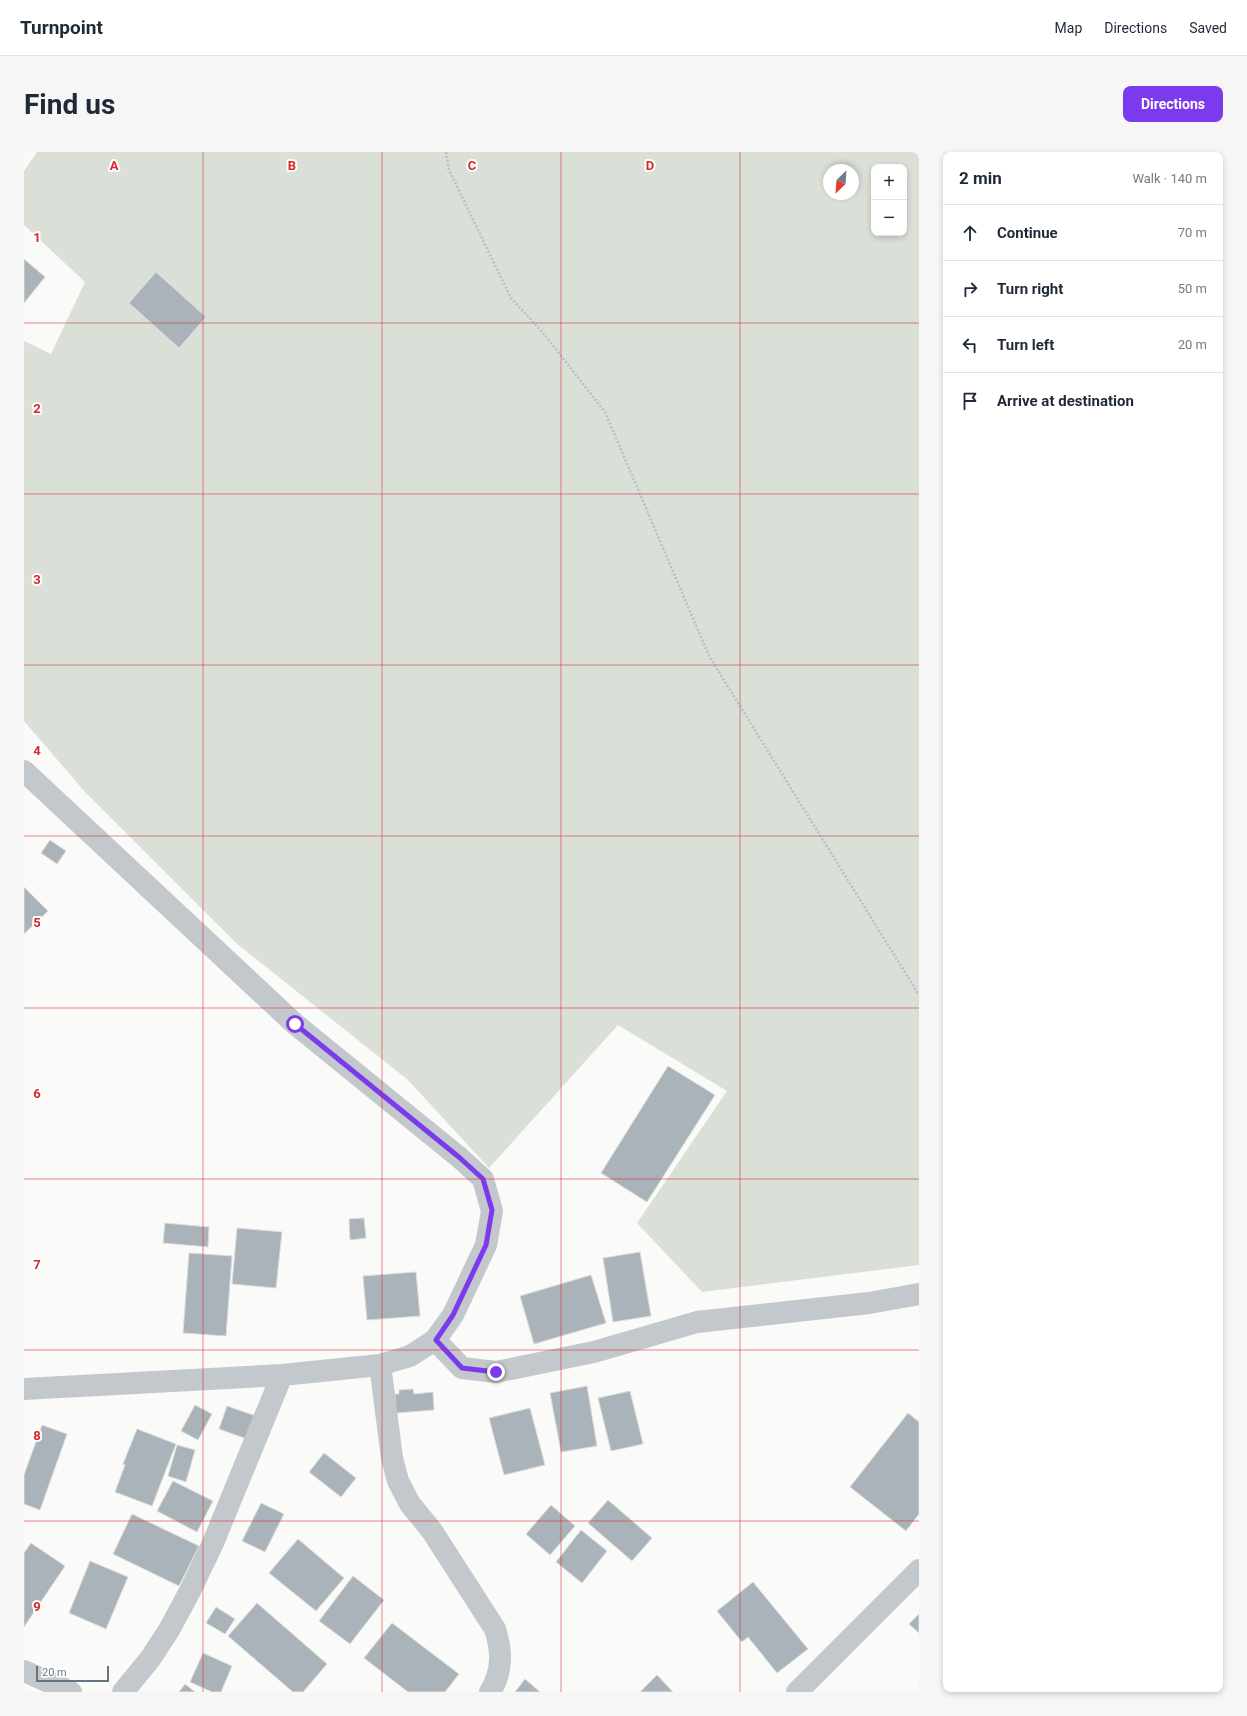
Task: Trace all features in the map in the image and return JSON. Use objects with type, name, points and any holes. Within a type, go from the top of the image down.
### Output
[{"type":"street","points":[[24,1388],[282,1376],[380,1365],[410,1356],[436,1340],[453,1315],[486,1245],[492,1210],[483,1179],[460,1158],[295,1024],[27,782]]},
{"type":"street","points":[[436,1340],[462,1368],[496,1372],[594,1352],[697,1322],[868,1303],[919,1294]]},
{"type":"street","points":[[380,1365],[392,1458],[398,1480],[410,1504],[432,1531],[495,1628],[500,1646],[500,1667],[496,1683],[490,1692]]},
{"type":"street","points":[[123,1692],[150,1659],[169,1630],[190,1591],[213,1543],[282,1376]]},
{"type":"street","points":[[797,1692],[919,1570]]},
{"type":"street","points":[[24,1671],[71,1692]]},
{"type":"path","points":[[446,152],[449,170],[511,298],[544,334],[605,412],[709,656],[919,994]]},
{"type":"shaded area","points":[[37,152],[919,152],[919,1265],[702,1292],[637,1223],[727,1091],[618,1025],[489,1168],[408,1080],[236,943],[85,792],[24,721],[24,341],[51,354],[85,282],[24,225],[24,171]]},
{"type":"building","points":[[24,259],[45,277],[24,303]]},
{"type":"building","points":[[156,272],[206,317],[179,348],[129,303]]},
{"type":"building","points":[[50,840],[66,851],[57,864],[41,853]]},
{"type":"building","points":[[24,887],[48,911],[24,934]]},
{"type":"building","points":[[668,1066],[715,1095],[647,1202],[601,1173]]},
{"type":"building","points":[[364,1218],[366,1238],[350,1240],[349,1219]]},
{"type":"building","points":[[165,1223],[209,1227],[208,1247],[163,1243]]},
{"type":"building","points":[[237,1228],[282,1232],[276,1288],[232,1284]]},
{"type":"building","points":[[640,1252],[651,1316],[613,1322],[603,1258]]},
{"type":"building","points":[[189,1253],[232,1256],[226,1336],[183,1333]]},
{"type":"building","points":[[416,1272],[420,1316],[367,1320],[363,1276]]},
{"type":"building","points":[[591,1275],[606,1323],[534,1344],[520,1296]]},
{"type":"building","points":[[587,1386],[597,1446],[561,1452],[550,1393]]},
{"type":"building","points":[[413,1389],[414,1394],[433,1392],[434,1410],[396,1413],[395,1394],[399,1394],[399,1390]]},
{"type":"building","points":[[630,1391],[643,1444],[611,1451],[598,1398]]},
{"type":"building","points":[[195,1405],[212,1414],[198,1440],[181,1431]]},
{"type":"building","points":[[227,1406],[259,1417],[250,1440],[219,1429]]},
{"type":"building","points":[[530,1408],[545,1465],[504,1475],[489,1418]]},
{"type":"building","points":[[908,1413],[919,1422],[919,1514],[906,1531],[850,1487]]},
{"type":"building","points":[[42,1425],[67,1434],[40,1510],[24,1504],[24,1475]]},
{"type":"building","points":[[137,1429],[176,1444],[152,1506],[115,1492],[125,1465],[123,1464]]},
{"type":"building","points":[[177,1445],[195,1450],[186,1482],[168,1476]]},
{"type":"building","points":[[324,1453],[356,1478],[341,1497],[309,1472]]},
{"type":"building","points":[[173,1481],[213,1501],[197,1532],[157,1511]]},
{"type":"building","points":[[608,1500],[652,1538],[632,1561],[588,1523]]},
{"type":"building","points":[[261,1503],[284,1514],[265,1552],[242,1541]]},
{"type":"building","points":[[551,1505],[575,1526],[550,1555],[526,1534]]},
{"type":"building","points":[[132,1514],[199,1546],[179,1586],[113,1554]]},
{"type":"building","points":[[581,1530],[607,1551],[582,1583],[556,1562]]},
{"type":"building","points":[[298,1539],[344,1578],[316,1611],[269,1573]]},
{"type":"building","points":[[31,1543],[65,1566],[24,1627],[24,1553]]},
{"type":"building","points":[[90,1561],[128,1577],[106,1629],[69,1613]]},
{"type":"building","points":[[353,1576],[384,1600],[350,1644],[319,1621]]},
{"type":"building","points":[[753,1582],[808,1649],[777,1673],[748,1637],[742,1642],[717,1611]]},
{"type":"building","points":[[257,1603],[327,1664],[303,1692],[293,1692],[228,1636]]},
{"type":"building","points":[[216,1607],[235,1619],[225,1634],[206,1623]]},
{"type":"building","points":[[919,1614],[919,1633],[909,1624]]},
{"type":"building","points":[[392,1623],[459,1674],[445,1692],[408,1692],[364,1658]]},
{"type":"building","points":[[203,1653],[232,1666],[221,1692],[212,1692],[190,1682]]},
{"type":"building","points":[[657,1675],[673,1692],[640,1692]]},
{"type":"building","points":[[525,1679],[540,1692],[515,1692]]},
{"type":"building","points":[[185,1684],[195,1692],[179,1692]]},
{"type":"route","points":[[295,1024],[460,1158],[483,1179],[492,1210],[486,1245],[453,1315],[436,1340],[462,1368],[496,1372]]}]
